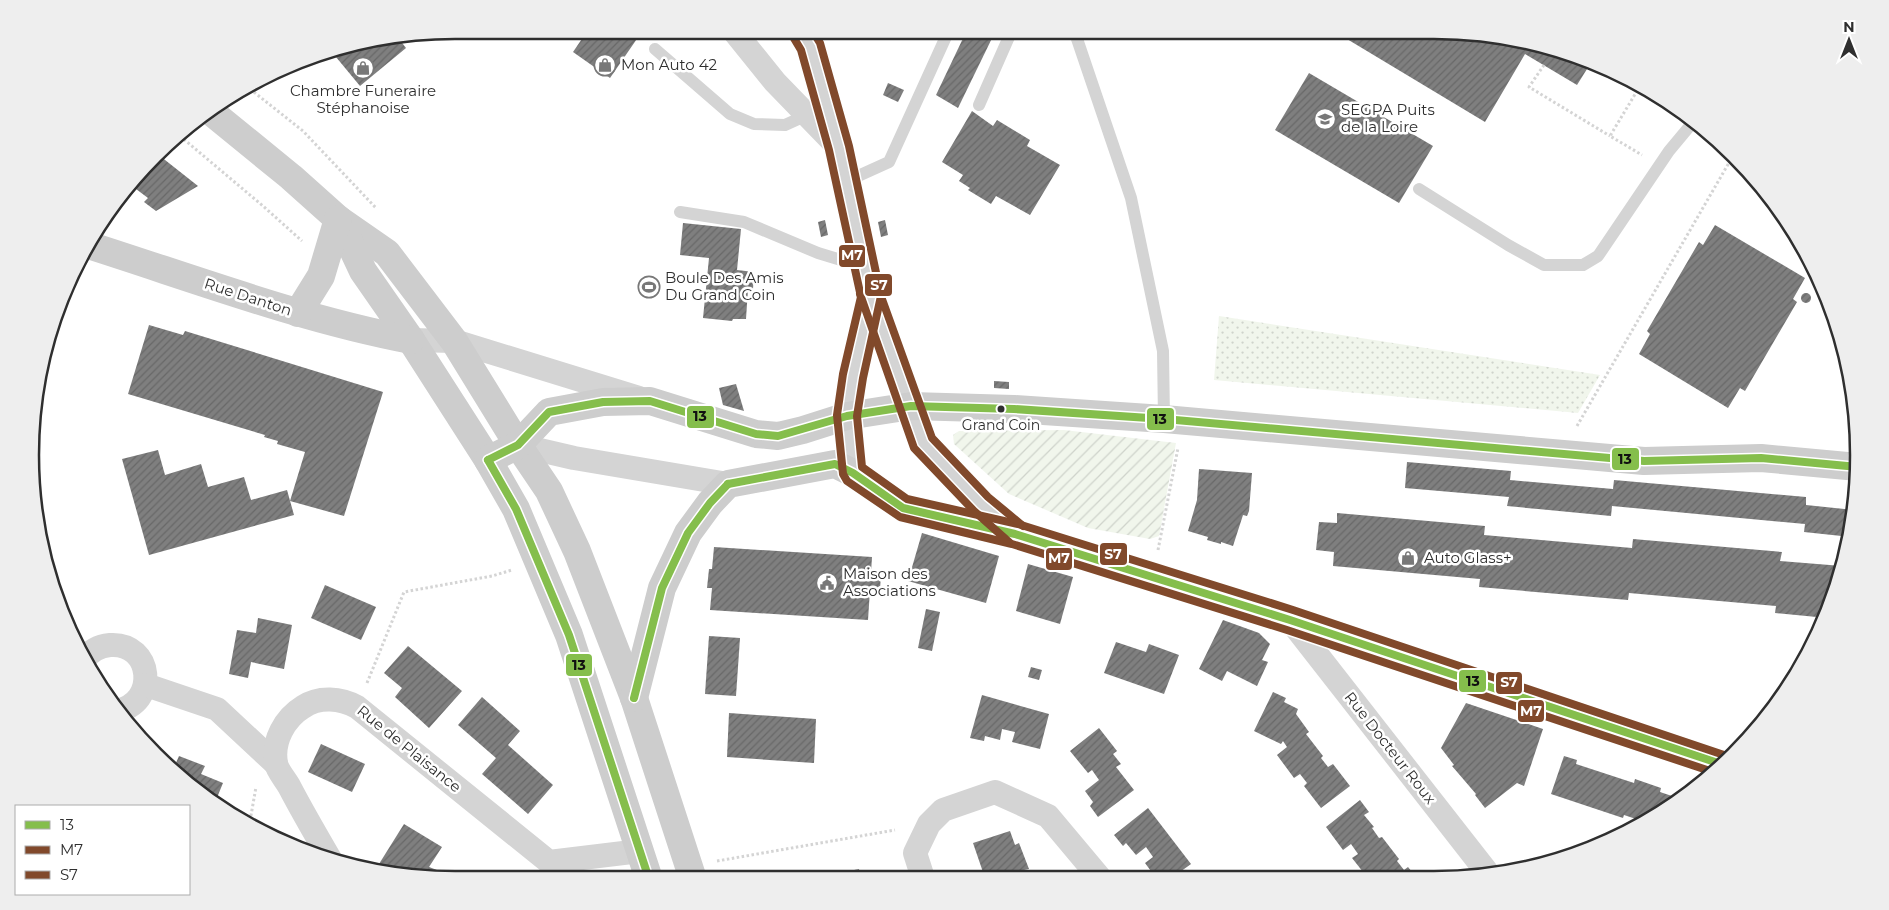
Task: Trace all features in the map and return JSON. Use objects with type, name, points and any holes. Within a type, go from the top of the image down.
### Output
[{"type":"main road","points":[[216,115],[338,219],[387,253],[454,341],[518,445],[549,491],[577,551],[634,698],[691,871]]},
{"type":"main road","points":[[298,313],[321,276],[338,219]]},
{"type":"main road","points":[[338,219],[363,271],[411,340],[488,460],[516,509],[569,636],[647,871]]},
{"type":"main road","name":"Rue Danton","points":[[95,247],[298,313],[365,331],[411,340]]},
{"type":"main road","points":[[488,460],[518,445],[549,412],[603,402],[650,402],[756,434],[778,436],[847,416],[911,406],[1014,409],[1174,420],[1644,461],[1761,458],[1850,466]]},
{"type":"main road","points":[[634,698],[662,588],[688,533],[710,502],[728,484],[835,464],[852,473],[903,508],[1015,534],[1290,620],[1714,762]]},
{"type":"street","points":[[740,39],[775,82],[839,148]]},
{"type":"street","points":[[813,39],[847,181],[870,297],[923,443],[981,504],[1015,534]]},
{"type":"street","points":[[852,473],[847,416],[853,376],[870,297]]},
{"type":"street","points":[[411,340],[454,341],[650,402]]},
{"type":"street","points":[[518,445],[574,458],[728,484]]},
{"type":"street","name":"Rue Docteur Roux","points":[[1290,620],[1484,868]]},
{"type":"street","points":[[90,653],[98,647],[108,645],[126,647],[134,652],[142,662],[146,684],[137,701],[125,708]]},
{"type":"street","points":[[146,684],[217,709],[276,764],[325,850]]},
{"type":"street","name":"Rue de Plaisance","points":[[276,764],[279,735],[295,712],[319,700],[345,700],[357,707],[549,862],[640,851]]},
{"type":"street","points":[[920,871],[915,853],[929,824],[943,810],[995,792],[1048,816],[1094,871]]},
{"type":"lane","points":[[847,181],[889,162],[946,39]]},
{"type":"lane","points":[[979,105],[1008,39]]},
{"type":"lane","points":[[1077,39],[1131,198],[1163,351],[1174,420]]},
{"type":"lane","points":[[655,49],[730,114],[754,124],[785,125],[807,115]]},
{"type":"lane","points":[[1419,189],[1508,245],[1544,265],[1583,265],[1598,256],[1659,166],[1689,127]]},
{"type":"lane","points":[[680,212],[744,222],[818,253],[864,267]]},
{"type":"path","points":[[1544,65],[1530,88],[1659,166]]},
{"type":"path","points":[[1610,136],[1636,92]]},
{"type":"path","points":[[184,139],[309,247],[321,276]]},
{"type":"path","points":[[1584,413],[1729,162]]},
{"type":"path","points":[[1158,550],[1174,420]]},
{"type":"path","points":[[357,707],[404,592],[492,576]]},
{"type":"path","points":[[696,871],[929,824]]},
{"type":"shaded area","points":[[1219,316],[1600,375],[1578,413],[1214,380]]},
{"type":"shaded area","points":[[1064,430],[1176,443],[1159,536],[1150,539],[1088,528],[1009,494],[954,444],[953,435],[959,431]]},
{"type":"building","name":"Mon Auto 42","points":[[582,39],[637,39],[610,78],[573,52]]},
{"type":"building","points":[[963,39],[992,39],[958,108],[936,95]]},
{"type":"building","points":[[1347,39],[1434,39],[1488,42],[1542,53],[1588,68],[1577,85],[1525,54],[1485,122]]},
{"type":"building","name":"Chambre Funeraire Stéphanoise","points":[[401,42],[406,48],[360,86],[336,57]]},
{"type":"building","points":[[1309,73],[1433,146],[1399,203],[1275,130]]},
{"type":"building","points":[[888,83],[904,90],[898,102],[883,95]]},
{"type":"building","points":[[972,111],[993,126],[997,120],[1030,140],[1027,146],[1060,165],[1030,215],[996,196],[991,204],[968,190],[970,188],[959,181],[963,175],[942,162]]},
{"type":"building","points":[[163,159],[198,186],[156,211],[144,202],[148,198],[136,189]]},
{"type":"building","points":[[825,220],[828,235],[821,237],[818,222]]},
{"type":"building","points":[[885,220],[888,235],[881,237],[878,222]]},
{"type":"building","points":[[683,223],[741,229],[737,270],[754,272],[753,289],[748,289],[746,319],[733,319],[732,321],[703,318],[709,258],[680,255]]},
{"type":"building","points":[[1715,225],[1805,278],[1793,299],[1797,302],[1745,391],[1740,388],[1728,408],[1639,354],[1650,334],[1647,331],[1699,242],[1703,245]]},
{"type":"building","points":[[1804,293],[1808,293],[1811,298],[1810,302],[1804,303],[1801,300],[1801,296]]},
{"type":"building","points":[[149,325],[183,335],[185,331],[383,392],[344,516],[290,501],[305,452],[277,444],[278,441],[264,437],[265,435],[128,394]]},
{"type":"building","points":[[994,381],[1009,382],[1009,389],[994,388]]},
{"type":"building","points":[[736,384],[744,411],[723,405],[719,388]]},
{"type":"building","points":[[158,450],[165,475],[201,464],[208,487],[244,477],[251,500],[287,490],[294,515],[149,555],[122,459]]},
{"type":"building","points":[[1407,462],[1511,471],[1510,480],[1613,489],[1614,480],[1806,497],[1806,505],[1847,509],[1842,536],[1804,532],[1805,524],[1612,506],[1611,516],[1507,506],[1509,497],[1405,488]]},
{"type":"building","points":[[1199,469],[1252,473],[1249,511],[1247,516],[1243,515],[1233,546],[1207,540],[1208,537],[1188,531],[1197,500]]},
{"type":"building","points":[[1337,513],[1485,526],[1484,535],[1632,548],[1633,539],[1782,552],[1780,561],[1835,565],[1818,617],[1775,613],[1776,606],[1629,593],[1628,600],[1479,587],[1480,579],[1333,566],[1334,552],[1316,550],[1319,522],[1337,523]]},
{"type":"building","points":[[922,533],[999,556],[986,603],[908,581]]},
{"type":"building","points":[[714,547],[872,557],[871,573],[881,573],[880,591],[870,590],[868,620],[710,610],[712,588],[707,588],[709,569],[712,569]]},
{"type":"building","points":[[1028,564],[1073,577],[1060,624],[1016,611]]},
{"type":"building","points":[[325,585],[376,607],[361,640],[311,618]]},
{"type":"building","points":[[926,609],[940,612],[932,651],[918,648]]},
{"type":"building","points":[[258,618],[292,625],[284,669],[251,662],[248,678],[229,674],[237,630],[256,633]]},
{"type":"building","points":[[1223,620],[1259,633],[1270,644],[1262,660],[1268,662],[1257,686],[1227,671],[1222,681],[1199,669]]},
{"type":"building","points":[[709,636],[740,638],[736,696],[705,694]]},
{"type":"building","points":[[1116,642],[1146,652],[1149,644],[1179,655],[1164,694],[1104,673]]},
{"type":"building","points":[[408,646],[462,691],[429,728],[395,697],[402,688],[384,673]]},
{"type":"building","points":[[1031,667],[1042,670],[1039,680],[1028,677]]},
{"type":"building","points":[[1273,692],[1286,698],[1284,702],[1298,709],[1296,714],[1309,732],[1306,734],[1323,756],[1321,758],[1328,767],[1333,764],[1350,786],[1321,808],[1304,786],[1307,783],[1300,774],[1294,778],[1277,755],[1287,747],[1283,741],[1281,744],[1254,731]]},
{"type":"building","points":[[982,695],[1049,714],[1040,749],[1012,742],[1015,732],[1002,729],[1000,740],[985,736],[984,741],[970,738]]},
{"type":"building","points":[[482,697],[520,731],[508,745],[553,785],[528,814],[482,774],[496,758],[458,725]]},
{"type":"building","points":[[1466,703],[1543,729],[1524,786],[1517,783],[1485,808],[1476,794],[1452,766],[1454,765],[1441,748]]},
{"type":"building","points":[[729,713],[816,719],[814,763],[727,757]]},
{"type":"building","points":[[1099,728],[1117,751],[1113,754],[1121,764],[1116,767],[1134,790],[1098,817],[1090,806],[1093,802],[1085,791],[1099,780],[1092,770],[1088,773],[1070,751]]},
{"type":"building","points":[[321,744],[365,764],[352,792],[308,772]]},
{"type":"building","points":[[179,756],[205,766],[201,774],[223,783],[218,796],[202,785],[176,763]]},
{"type":"building","points":[[1564,756],[1577,760],[1576,764],[1634,783],[1635,779],[1661,788],[1660,792],[1672,796],[1635,819],[1624,815],[1623,818],[1551,794]]},
{"type":"building","points":[[1360,800],[1369,812],[1364,815],[1374,827],[1372,828],[1379,838],[1382,837],[1399,859],[1397,861],[1404,870],[1408,867],[1411,871],[1362,871],[1352,858],[1358,854],[1351,844],[1343,850],[1326,827]]},
{"type":"building","points":[[1148,808],[1191,864],[1181,871],[1151,871],[1145,863],[1153,857],[1146,847],[1136,855],[1126,843],[1123,846],[1114,835]]},
{"type":"building","points":[[404,824],[442,847],[429,867],[437,870],[401,868],[379,864]]},
{"type":"building","points":[[1010,831],[1015,845],[1019,843],[1029,869],[1024,871],[983,871],[973,843]]},
{"type":"transit line","name":"M7","points":[[794,39],[801,50],[829,150],[861,297],[843,374],[837,415],[843,474],[847,481],[900,517],[1012,544],[1287,630],[1706,770]]},
{"type":"transit line","name":"S7","points":[[818,39],[849,146],[881,296],[863,378],[857,416],[862,467],[907,499],[1018,524],[1293,610],[1722,754]]},
{"type":"transit line","name":"S7","points":[[878,288],[932,438],[988,497],[1023,526]]},
{"type":"transit line","name":"M7","points":[[860,294],[914,448],[974,511],[1009,542]]},
{"type":"transit line","name":"13","points":[[488,460],[518,445],[549,412],[603,402],[650,401],[756,434],[778,436],[847,416],[911,406],[1014,409],[1164,419],[1644,461],[1761,458],[1850,466]]},
{"type":"transit line","name":"13","points":[[488,460],[516,509],[569,635],[646,871]]},
{"type":"transit line","name":"13","points":[[728,484],[835,464],[853,473],[903,508],[1015,534],[1290,620],[1714,762]]},
{"type":"transit line","name":"13","points":[[634,698],[662,588],[688,533],[710,503],[728,484]]},
{"type":"place","name":"Mon Auto 42","points":[[605,65]]},
{"type":"place","name":"Chambre Funeraire Stéphanoise","points":[[363,68]]},
{"type":"place","name":"SEGPA Puits de la Loire","points":[[1325,119]]},
{"type":"place","name":"Boule Des Amis Du Grand Coin","points":[[649,287]]},
{"type":"place","name":"Grand Coin","points":[[1001,409]]},
{"type":"place","name":"Auto Glass+","points":[[1408,558]]},
{"type":"place","name":"Maison des Associations","points":[[827,583]]}]
